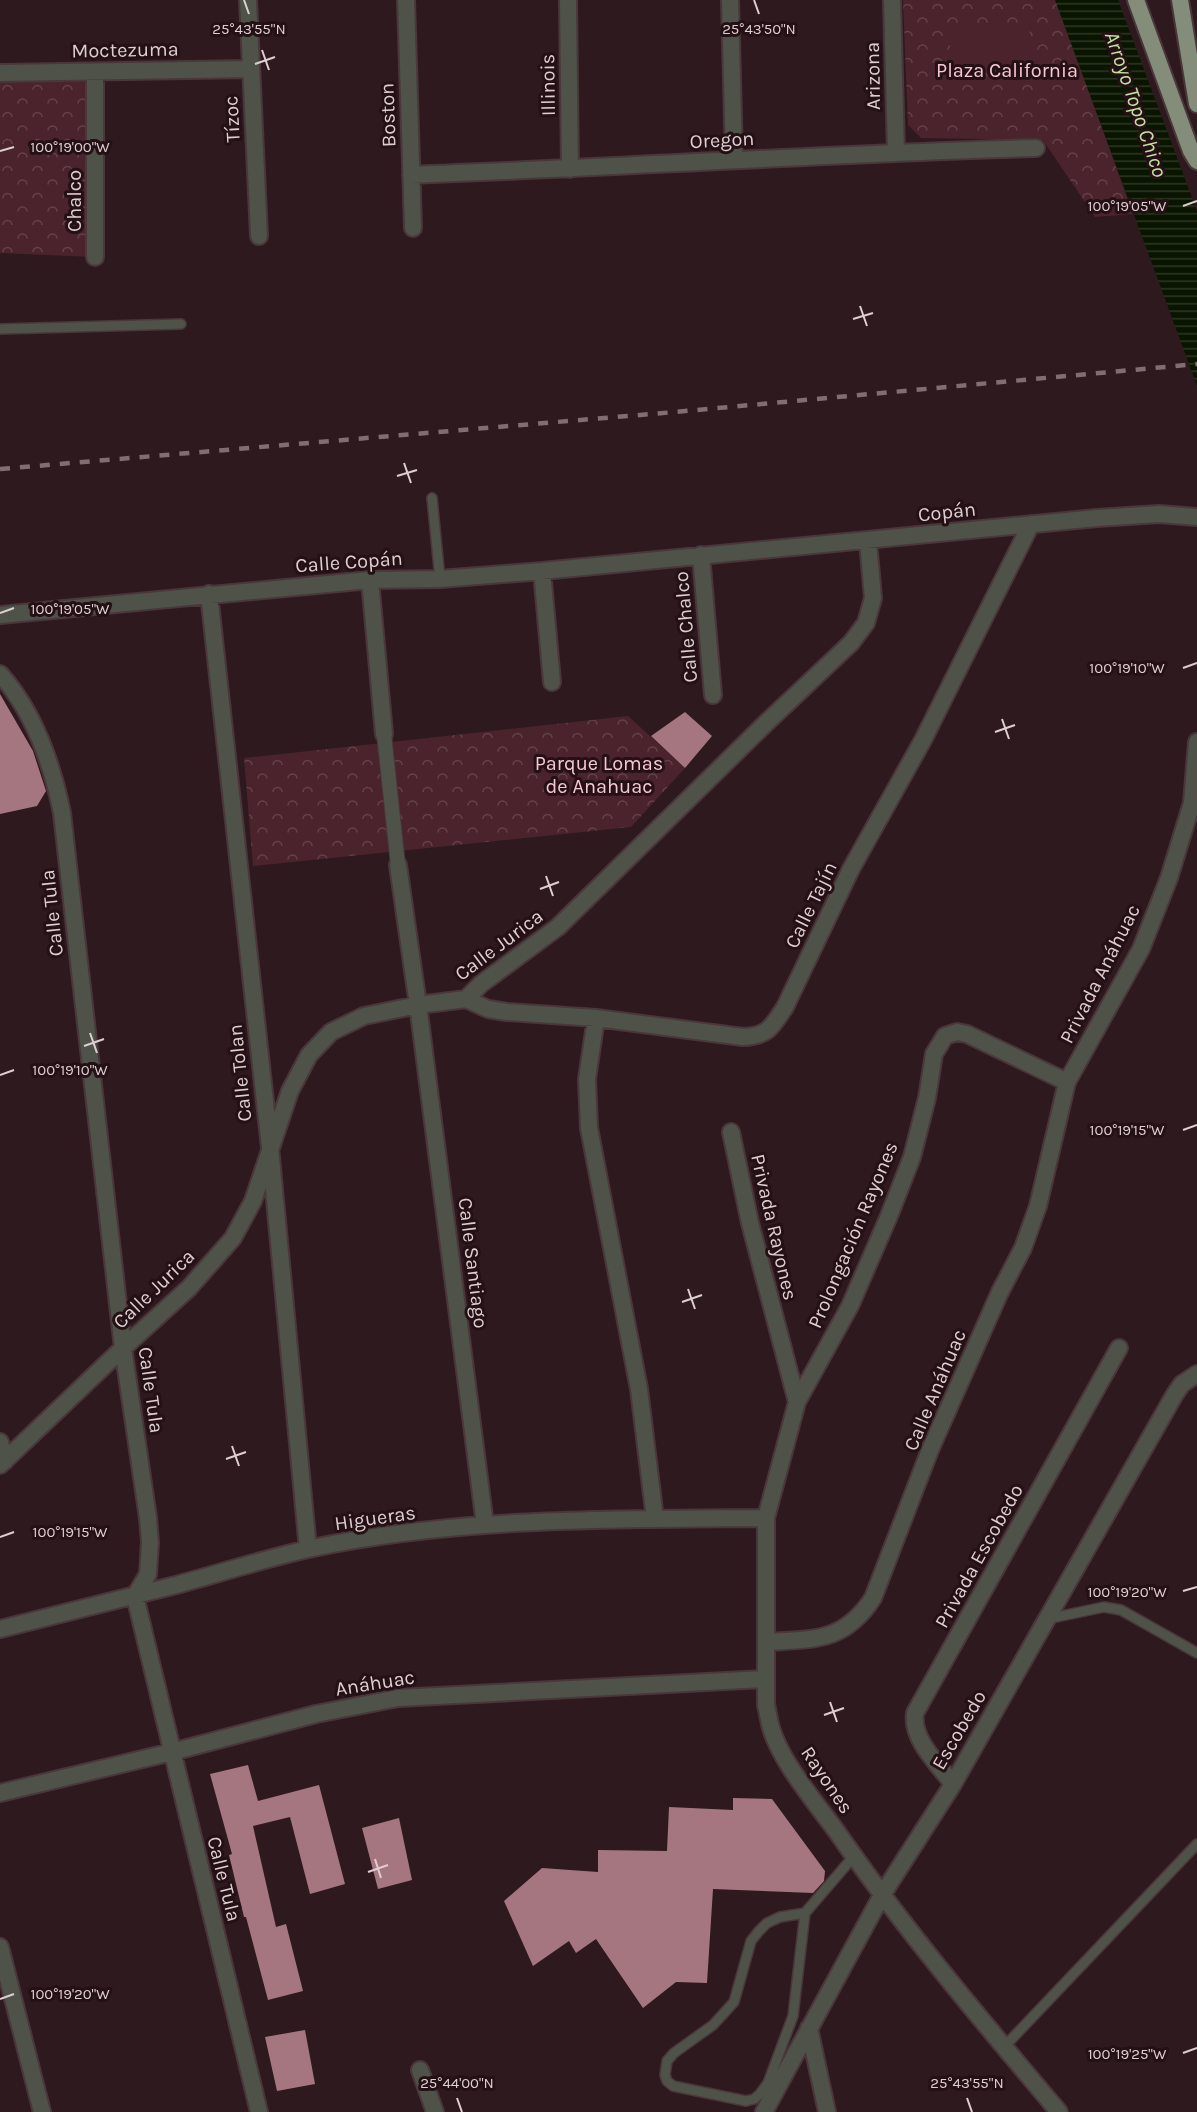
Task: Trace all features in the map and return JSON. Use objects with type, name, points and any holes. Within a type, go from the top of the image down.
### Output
[{"type":"highway","points":[[1136,0],[1197,161]]},
{"type":"highway","points":[[1180,0],[1197,104]]},
{"type":"street","name":"Tízoc","points":[[248,0],[259,236]]},
{"type":"street","name":"Boston","points":[[405,0],[413,228]]},
{"type":"street","name":"Illinois","points":[[568,0],[570,169]]},
{"type":"street","points":[[730,0],[734,160]]},
{"type":"street","name":"Arizona","points":[[892,0],[896,152]]},
{"type":"street","name":"Moctezuma","points":[[0,73],[251,69]]},
{"type":"street","name":"Chalco","points":[[95,72],[95,257]]},
{"type":"street","name":"Oregon","points":[[411,175],[1036,147]]},
{"type":"street","name":"Copán","points":[[701,555],[1159,514],[1197,517]]},
{"type":"street","name":"Calle Tajín","points":[[466,999],[488,1009],[507,1012],[596,1018],[743,1037],[765,1034],[784,1007],[852,869],[923,740],[1031,524]]},
{"type":"street","name":"Calle Jurica","points":[[3,1463],[189,1288],[234,1238],[253,1201],[290,1091],[309,1055],[331,1032],[364,1016],[418,1005],[466,999],[481,984],[558,927],[851,643],[866,623],[873,598],[868,541]]},
{"type":"street","name":"Calle Copán","points":[[0,615],[370,580],[440,579],[701,555]]},
{"type":"street","name":"Calle Chalco","points":[[701,555],[713,695]]},
{"type":"street","points":[[542,571],[552,682]]},
{"type":"street","points":[[370,580],[398,865]]},
{"type":"street","name":"Calle Tolan","points":[[209,594],[270,1147],[308,1549]]},
{"type":"street","name":"Calle Tula","points":[[0,674],[28,715],[45,752],[56,783],[62,813],[123,1348],[150,1542],[148,1574],[135,1596],[259,2112]]},
{"type":"street","name":"Privada Anáhuac","points":[[1068,1082],[1141,949],[1169,878],[1192,803],[1197,743]]},
{"type":"street","name":"Calle Santiago","points":[[398,865],[485,1525]]},
{"type":"street","points":[[596,1018],[587,1079],[589,1128],[639,1389],[655,1519]]},
{"type":"street","name":"Prolongación Rayones","points":[[797,1402],[850,1306],[893,1206],[912,1157],[927,1098],[934,1054],[945,1036],[957,1032],[967,1034],[1068,1082]]},
{"type":"street","name":"Calle Anáhuac","points":[[767,1642],[824,1638],[839,1631],[863,1613],[873,1598],[930,1450],[1000,1292],[1023,1248],[1038,1206],[1068,1082]]},
{"type":"street","name":"Privada Rayones","points":[[731,1132],[750,1223],[797,1402]]},
{"type":"street","name":"Privada Escobedo","points":[[953,1784],[923,1743],[915,1727],[915,1713],[1119,1348]]},
{"type":"street","name":"Escobedo","points":[[764,2112],[882,1895],[953,1784],[1182,1384],[1197,1374]]},
{"type":"street","name":"Rayones","points":[[797,1402],[766,1518],[766,1706],[771,1728],[785,1758],[882,1895],[972,2009],[1059,2112]]},
{"type":"street","points":[[0,1442],[3,1463]]},
{"type":"street","name":"Higueras","points":[[0,1629],[135,1596],[308,1549],[415,1532],[485,1525],[766,1518]]},
{"type":"street","name":"Anáhuac","points":[[0,1793],[172,1752],[316,1714],[398,1698],[766,1679]]},
{"type":"street","points":[[0,1947],[42,2112]]},
{"type":"street","points":[[809,2028],[827,2112]]},
{"type":"street","points":[[420,2070],[435,2112]]},
{"type":"lane","points":[[0,329],[181,324]]},
{"type":"lane","points":[[432,498],[440,579]]},
{"type":"lane","points":[[1047,1619],[1104,1607],[1121,1610],[1197,1653]]},
{"type":"lane","points":[[1004,2047],[1197,1844]]},
{"type":"lane","points":[[805,1913],[780,1917],[767,1923],[751,1941],[735,2002],[713,2025],[674,2053],[667,2061],[665,2075],[667,2081],[673,2086],[746,2101],[754,2099],[765,2088],[772,2075],[793,2016],[805,1913],[854,1856]]},
{"type":"green space","name":"Plaza California","points":[[903,0],[1056,0],[1133,214],[1095,217],[1043,140],[921,138],[908,125]]},
{"type":"green space","points":[[1029,27],[1032,68],[952,73],[949,31]]},
{"type":"green space","points":[[95,72],[95,257],[0,253],[0,77]]},
{"type":"green space","name":"Parque Lomas de Anahuac","points":[[628,716],[685,768],[631,827],[253,866],[244,758]]},
{"type":"water","name":"Arroyo Topo Chico","points":[[1055,0],[1118,0],[1197,211],[1197,386]]},
{"type":"building","points":[[0,694],[33,751],[46,791],[37,806],[0,814]]},
{"type":"building","points":[[685,712],[712,736],[685,768],[651,736]]},
{"type":"building","points":[[248,1765],[258,1801],[319,1785],[345,1884],[310,1894],[290,1817],[253,1826],[276,1927],[286,1924],[303,1991],[268,2000],[246,1917],[244,1917],[229,1855],[232,1854],[210,1774]]},
{"type":"building","points":[[733,1798],[772,1799],[825,1871],[824,1881],[813,1893],[713,1889],[707,1983],[676,1982],[643,2008],[596,1939],[576,1953],[569,1941],[533,1966],[504,1901],[542,1868],[598,1872],[598,1850],[667,1851],[669,1807],[733,1810]]},
{"type":"building","points":[[399,1818],[412,1880],[378,1889],[362,1828]]},
{"type":"building","points":[[305,2030],[315,2084],[277,2091],[265,2037]]},
{"type":"railway","points":[[0,469],[675,412],[1197,364]]}]
